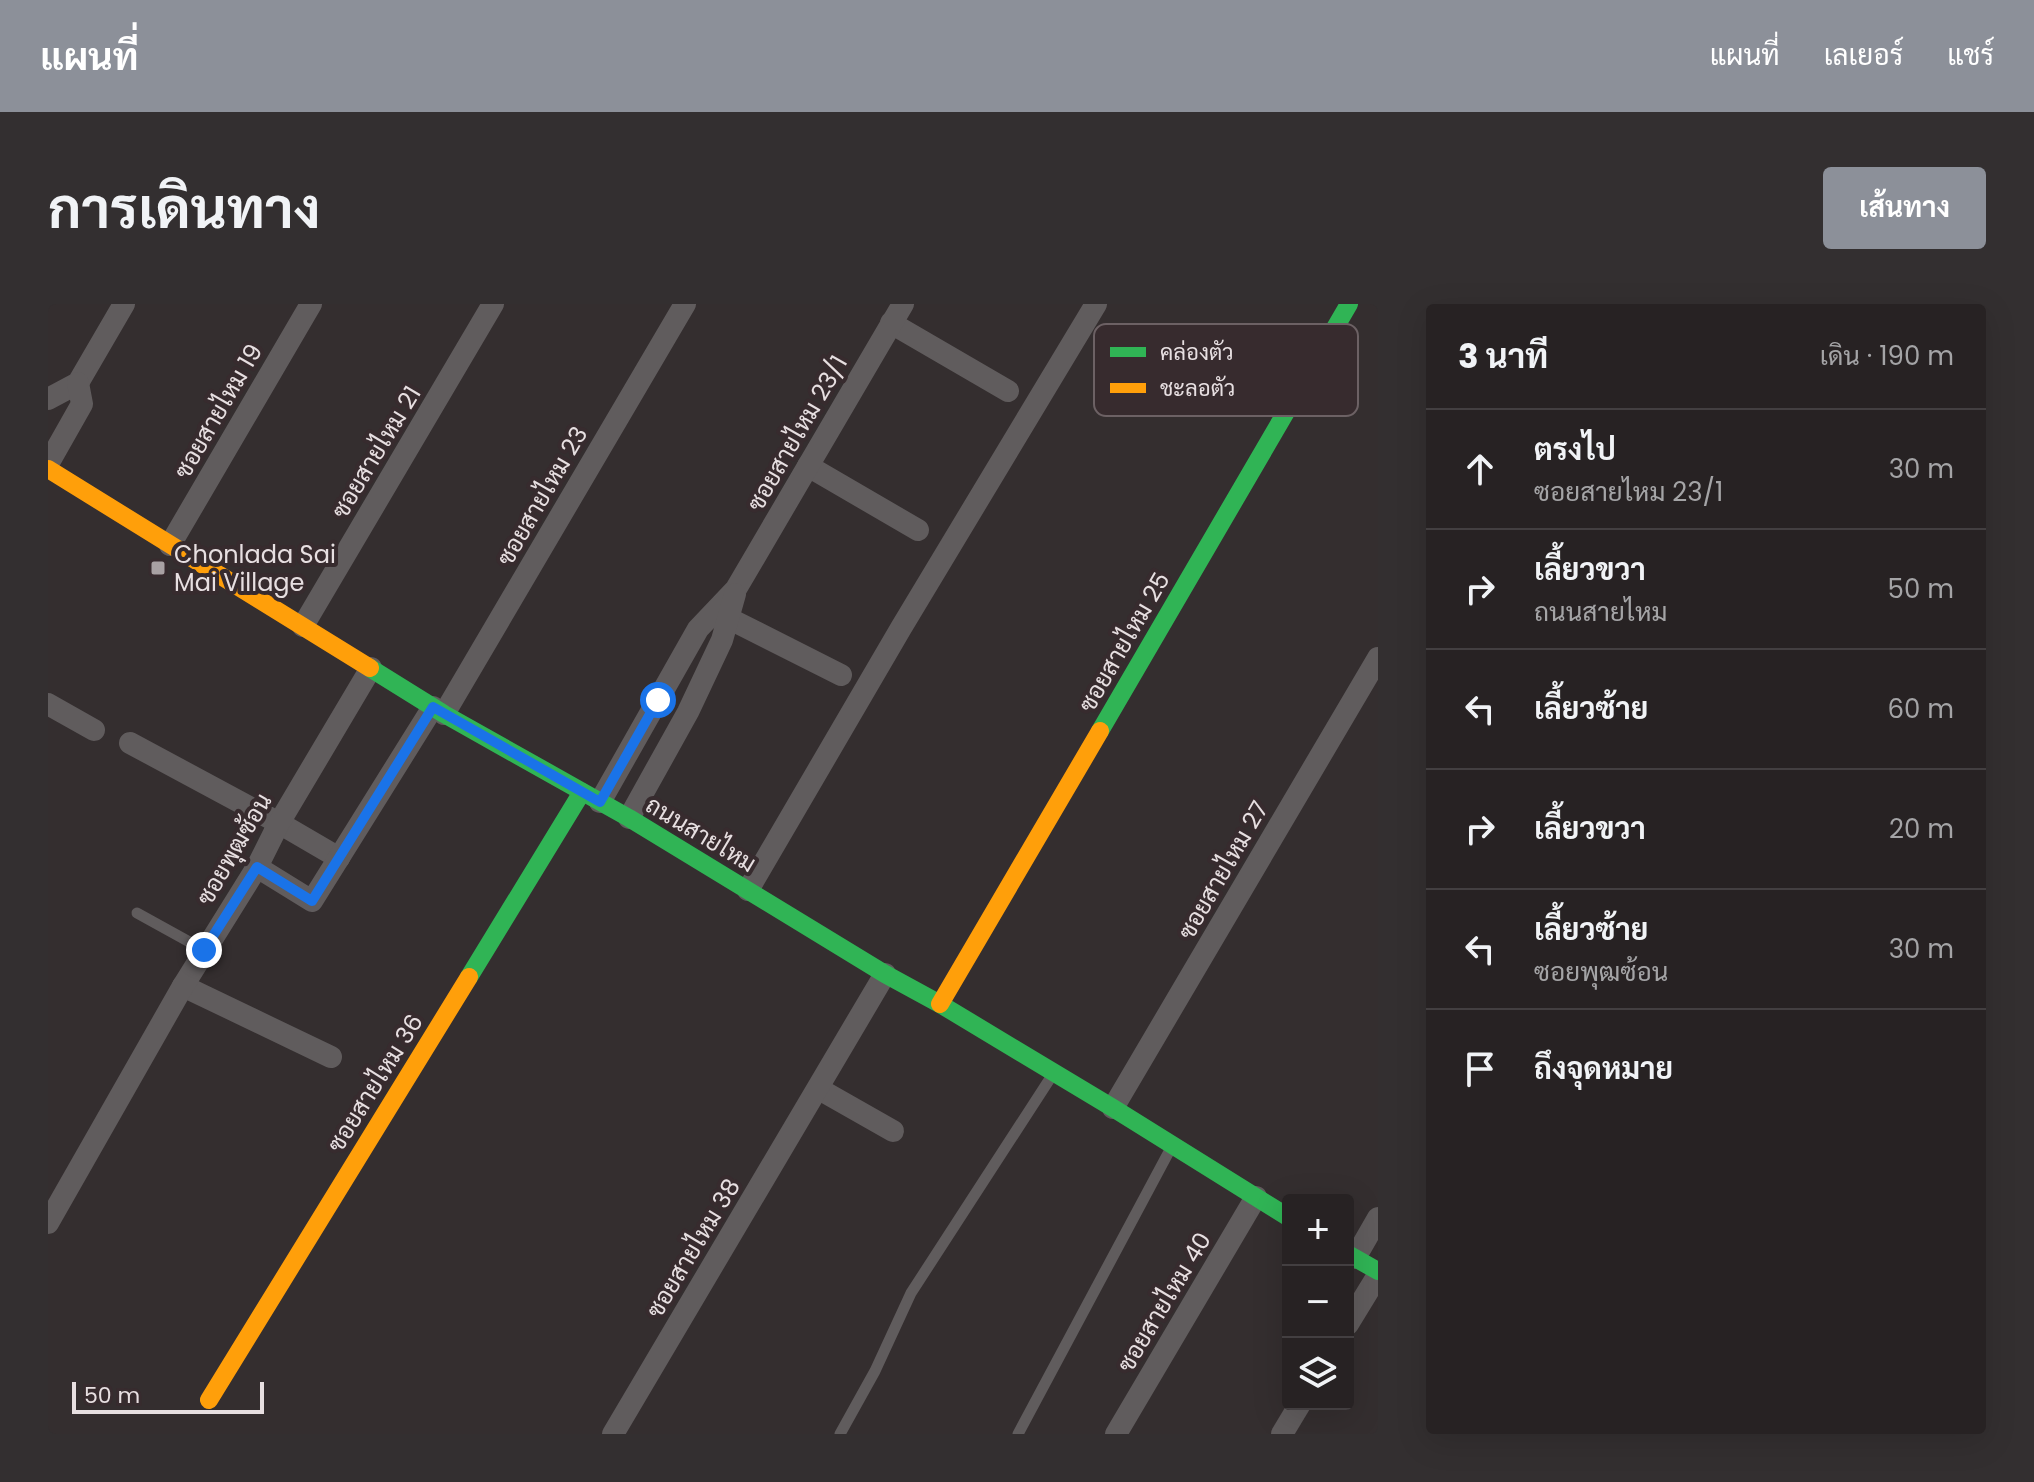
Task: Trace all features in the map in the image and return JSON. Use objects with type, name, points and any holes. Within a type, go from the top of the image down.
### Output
[{"type":"street","points":[[48,399],[78,383],[124,304]]},
{"type":"street","name":"ซอยสายไหม 19","points":[[170,545],[311,304]]},
{"type":"street","name":"ซอยสายไหม 21","points":[[303,626],[493,304]]},
{"type":"street","name":"ซอยสายไหม 23","points":[[257,867],[312,901],[439,710],[685,304]]},
{"type":"street","points":[[748,890],[1096,304]]},
{"type":"street","name":"ซอยสายไหม 25","points":[[1337,324],[1349,304]]},
{"type":"street","points":[[897,314],[1008,391]]},
{"type":"street","name":"ซอยสายไหม 23/1","points":[[591,797],[698,629],[721,615],[897,314]]},
{"type":"street","points":[[48,466],[82,404],[78,383]]},
{"type":"street","name":"ซอยสายไหม 25","points":[[940,1004],[1284,416]]},
{"type":"street","name":"ถนนสายไหม","points":[[48,466],[170,545],[439,710],[629,818],[1113,1108],[1282,1213]]},
{"type":"street","points":[[808,466],[918,530]]},
{"type":"street","points":[[721,615],[841,675]]},
{"type":"street","name":"ซอยสายไหม 23/1","points":[[629,818],[688,712],[722,640],[721,615]]},
{"type":"street","name":"ซอยสายไหม 27","points":[[1113,1108],[1378,658]]},
{"type":"street","name":"ซอยพุฒซ้อน","points":[[48,1223],[183,986],[257,867],[279,823],[371,668]]},
{"type":"street","points":[[48,704],[94,730]]},
{"type":"street","points":[[130,743],[339,858]]},
{"type":"street","name":"ซอยสายไหม 36","points":[[209,1400],[591,797]]},
{"type":"street","name":"ซอยสายไหม 38","points":[[613,1434],[885,974]]},
{"type":"street","points":[[183,986],[331,1057]]},
{"type":"street","points":[[819,1089],[893,1131]]},
{"type":"street","name":"ซอยสายไหม 40","points":[[1116,1434],[1256,1197]]},
{"type":"street","points":[[1354,1252],[1378,1218]]},
{"type":"street","points":[[1354,1258],[1378,1273],[1354,1314]]},
{"type":"street","points":[[1282,1434],[1296,1410]]},
{"type":"lane","points":[[137,913],[204,950]]},
{"type":"lane","points":[[840,1434],[875,1371],[911,1293],[1054,1073]]},
{"type":"lane","points":[[1018,1434],[1172,1145]]},
{"type":"traffic: fast","points":[[1337,324],[1349,304]]},
{"type":"traffic: fast","points":[[1100,731],[1284,416]]},
{"type":"traffic: fast","points":[[370,668],[444,714],[629,818],[1113,1108],[1282,1213]]},
{"type":"traffic: fast","points":[[469,977],[582,792]]},
{"type":"traffic: fast","points":[[1354,1257],[1378,1271]]},
{"type":"traffic: slow","points":[[48,469],[370,668]]},
{"type":"traffic: slow","points":[[940,1004],[1100,731]]},
{"type":"traffic: slow","points":[[209,1400],[469,977]]},
{"type":"place","name":"Chonlada Sai Mai Village","points":[[158,568]]},
{"type":"route","points":[[204,950],[257,867],[312,901],[433,707],[600,802],[658,700]]}]
